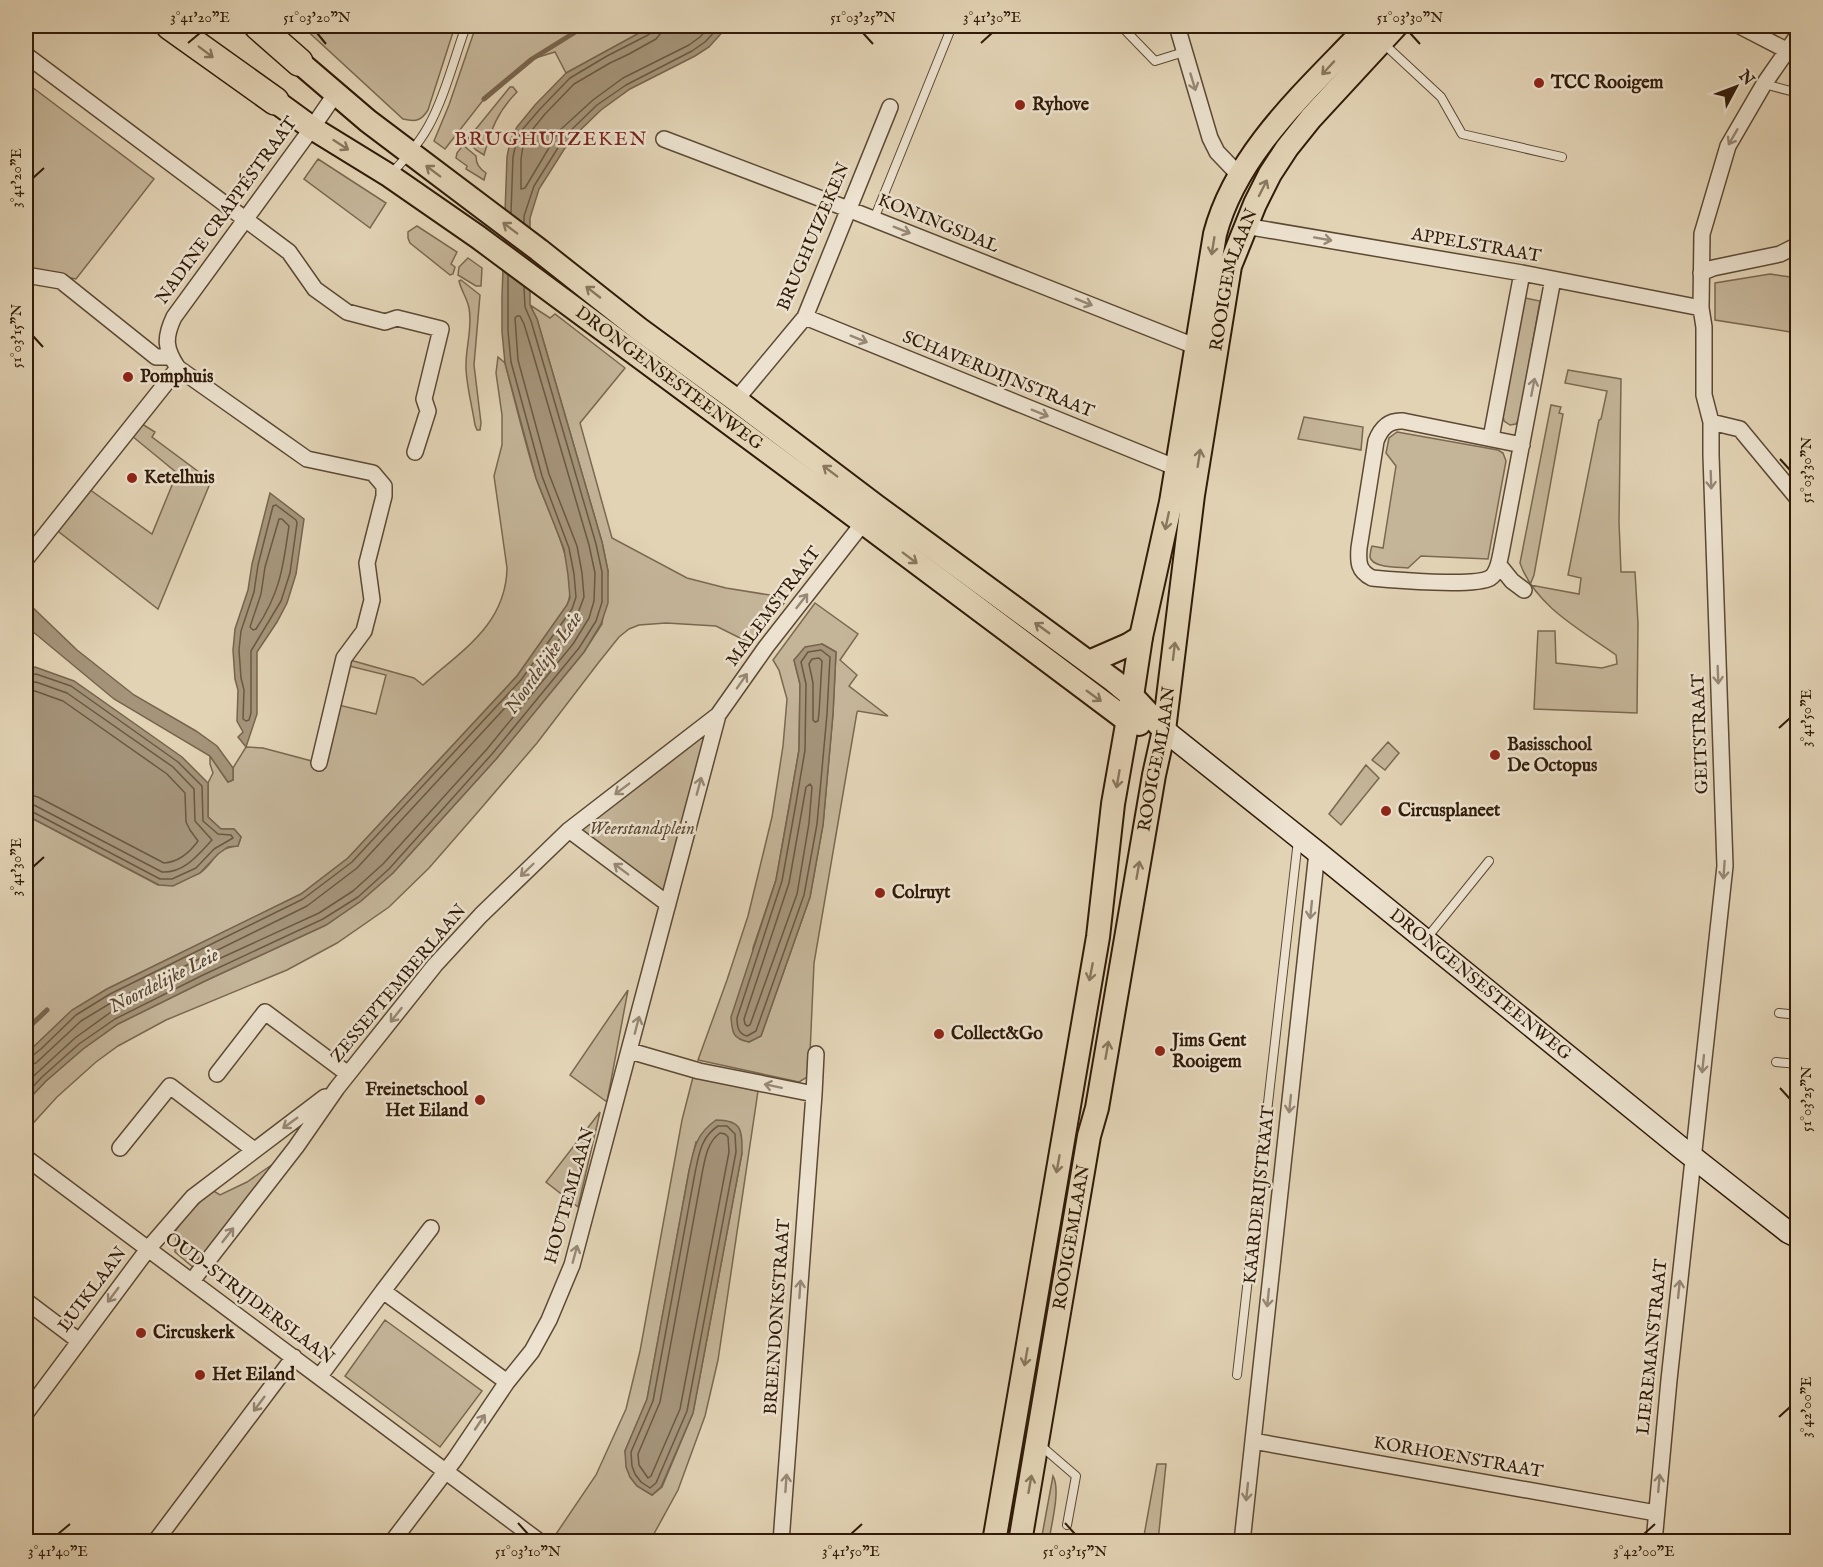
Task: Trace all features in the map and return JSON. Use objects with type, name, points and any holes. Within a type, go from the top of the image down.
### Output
[{"type":"highway","name":"DRONGENSESTEENWEG","points":[[170,26],[275,101]]},
{"type":"highway","name":"DRONGENSESTEENWEG","points":[[258,26],[298,62]]},
{"type":"main road","name":"ROOIGEMLAAN","points":[[994,1542],[1098,937],[1113,804],[1141,637],[1177,468],[1220,218],[1239,175],[1276,123],[1382,31]]},
{"type":"main road","name":"ROOIGEMLAAN","points":[[1020,1542],[1089,1136],[1097,1108],[1154,775],[1164,730],[1195,484],[1230,266],[1245,226],[1270,174],[1287,148],[1382,31]]},
{"type":"main road","name":"DRONGENSESTEENWEG","points":[[298,62],[409,153],[539,250],[639,329],[736,400],[870,514],[1128,722],[1164,730]]},
{"type":"main road","name":"DRONGENSESTEENWEG","points":[[275,101],[312,128],[390,176],[478,237],[721,417],[870,514],[1089,662],[1132,696],[1164,730]]},
{"type":"main road","points":[[721,417],[736,400]]},
{"type":"main road","points":[[1089,662],[1141,637]]},
{"type":"street","points":[[1177,26],[1210,138],[1217,152],[1239,175]]},
{"type":"street","points":[[1740,26],[1786,50]]},
{"type":"street","name":"GEITSTRAAT","points":[[1693,1157],[1725,866],[1711,422],[1704,395],[1704,327],[1701,308],[1702,234],[1728,146],[1764,84],[1797,34]]},
{"type":"street","points":[[26,55],[289,252],[315,289],[347,312],[386,322],[397,318],[441,329],[424,399],[428,411],[415,452]]},
{"type":"street","name":"NADINE CRAPPÉSTRAAT","points":[[174,362],[166,343],[167,332],[174,317],[336,93]]},
{"type":"street","name":"BRUGHUIZEKEN","points":[[736,400],[805,317],[890,107]]},
{"type":"street","name":"KONINGSDAL","points":[[664,139],[874,219],[1197,347]]},
{"type":"street","name":"APPELSTRAAT","points":[[1245,226],[1522,273],[1701,308]]},
{"type":"street","points":[[1701,273],[1713,268],[1780,254],[1797,245]]},
{"type":"street","points":[[1491,438],[1522,273]]},
{"type":"street","points":[[26,275],[61,281],[156,357],[174,362],[306,459],[373,473],[384,486],[384,496],[367,563],[372,600],[364,631],[344,658],[319,763]]},
{"type":"street","points":[[1522,445],[1403,421],[1395,421],[1383,428],[1376,441],[1359,548],[1360,569],[1372,578],[1463,582],[1481,581],[1490,578],[1495,573],[1499,565],[1522,445],[1553,279]]},
{"type":"street","name":"SCHAVERDIJNSTRAAT","points":[[805,317],[1177,468]]},
{"type":"street","points":[[26,559],[174,362]]},
{"type":"street","points":[[1711,422],[1740,429],[1792,485],[1797,499]]},
{"type":"street","name":"MALEMSTRAAT","points":[[718,715],[766,647],[870,514]]},
{"type":"street","points":[[1499,565],[1512,581],[1524,590]]},
{"type":"street","points":[[718,715],[668,904],[569,830],[718,715]]},
{"type":"street","name":"DRONGENSESTEENWEG","points":[[1164,730],[1693,1157],[1797,1237]]},
{"type":"street","name":"ZESSEPTEMBERLAAN","points":[[192,1281],[296,1147],[337,1088],[435,965],[481,915],[569,830]]},
{"type":"street","name":"KAARDERIJSTRAAT","points":[[1242,1542],[1317,852]]},
{"type":"street","name":"HOUTEMLAAN","points":[[392,1542],[446,1470],[507,1382],[532,1351],[549,1320],[572,1265],[668,904]]},
{"type":"street","points":[[217,1074],[266,1012],[348,1074]]},
{"type":"street","points":[[630,1052],[699,1071],[814,1095]]},
{"type":"street","name":"BREENDONKSTRAAT","points":[[781,1542],[816,1054]]},
{"type":"street","points":[[120,1148],[170,1086],[254,1150]]},
{"type":"street","name":"ZESSEPTEMBERLAAN","points":[[148,1249],[193,1197],[337,1088]]},
{"type":"street","name":"LIEREMANSTRAAT","points":[[1654,1542],[1693,1157]]},
{"type":"street","name":"OUD-STRIJDERSLAAN","points":[[29,1160],[540,1542]]},
{"type":"street","points":[[320,1376],[431,1228]]},
{"type":"street","name":"LUIKLAAN","points":[[26,1413],[148,1249]]},
{"type":"street","points":[[383,1291],[507,1382]]},
{"type":"street","points":[[26,1302],[79,1341]]},
{"type":"street","points":[[155,1542],[294,1357]]},
{"type":"street","name":"KORHOENSTRAAT","points":[[1253,1441],[1656,1513]]},
{"type":"lane","points":[[390,176],[429,126],[466,26]]},
{"type":"lane","points":[[874,219],[952,26]]},
{"type":"lane","points":[[1121,26],[1155,61],[1184,52]]},
{"type":"lane","points":[[1382,31],[1441,97],[1462,134],[1562,157]]},
{"type":"lane","points":[[1764,84],[1797,93]]},
{"type":"lane","points":[[1237,1375],[1298,837]]},
{"type":"lane","points":[[1425,940],[1489,861]]},
{"type":"lane","points":[[1779,1013],[1797,1015]]},
{"type":"lane","points":[[1776,1062],[1797,1064]]},
{"type":"lane","points":[[1037,1442],[1076,1476],[1067,1526]]},
{"type":"green space","points":[[302,26],[455,26],[428,110],[418,120],[411,120],[403,119]]},
{"type":"green space","points":[[476,26],[652,26],[566,73],[555,52],[532,59],[484,99],[445,149],[434,141]]},
{"type":"green space","points":[[28,84],[154,179],[76,279],[30,270],[26,266],[26,87]]},
{"type":"green space","points":[[510,87],[517,92],[496,121],[484,155],[467,140]]},
{"type":"green space","points":[[463,145],[476,156],[478,166],[486,173],[484,180],[466,169],[467,166],[456,158]]},
{"type":"green space","points":[[318,159],[386,203],[370,228],[304,179]]},
{"type":"green space","points":[[417,226],[457,252],[451,264],[455,267],[453,274],[450,275],[410,243],[408,232]]},
{"type":"green space","points":[[468,258],[482,268],[481,286],[476,286],[458,275],[459,267]]},
{"type":"green space","points":[[1770,274],[1797,278],[1797,333],[1715,320],[1715,283]]},
{"type":"green space","points":[[461,280],[480,295],[474,365],[480,430],[477,430],[475,425],[467,383],[466,361],[470,316],[459,281]]},
{"type":"green space","points":[[1525,298],[1540,301],[1519,419],[1516,424],[1510,425],[1504,421],[1503,416]]},
{"type":"green space","points":[[530,305],[550,318],[555,314],[625,368],[580,423],[612,538],[687,578],[726,588],[788,598],[752,644],[716,626],[666,623],[639,625],[629,629],[619,637],[537,743],[477,813],[429,868],[389,907],[337,943],[287,970],[166,1020],[118,1046],[96,1062],[57,1097],[26,1131],[26,1102],[83,1049],[118,1024],[326,925],[361,901],[393,873],[497,758],[584,652],[602,624],[608,571],[602,542],[537,319]]},
{"type":"green space","points":[[498,357],[505,363],[536,478],[566,559],[570,576],[567,605],[517,676],[348,858],[301,894],[107,989],[73,1010],[26,1054],[26,815],[158,885],[197,875],[219,853],[230,847],[238,846],[241,837],[234,829],[221,829],[208,817],[208,783],[213,773],[210,756],[228,782],[233,780],[233,768],[246,747],[263,748],[312,761],[339,705],[376,714],[386,675],[349,666],[350,660],[414,678],[423,685],[466,648],[490,621],[499,606],[505,588],[507,568],[494,476],[502,445],[502,415],[496,373]]},
{"type":"green space","points":[[1568,370],[1621,379],[1619,522],[1621,572],[1635,572],[1638,623],[1637,713],[1534,709],[1538,631],[1555,631],[1556,663],[1602,668],[1617,664],[1616,655],[1560,616],[1532,585],[1579,594],[1581,578],[1568,575],[1599,420],[1607,391],[1565,383]]},
{"type":"green space","points":[[1551,405],[1561,407],[1559,413],[1563,414],[1531,584],[1520,563]]},
{"type":"green space","points":[[1304,417],[1363,427],[1361,450],[1298,439]]},
{"type":"green space","points":[[142,424],[155,432],[152,437],[211,481],[158,609],[54,528],[86,487],[152,534],[177,473],[132,436]]},
{"type":"green space","points":[[1397,432],[1498,450],[1503,453],[1506,461],[1488,559],[1421,556],[1408,568],[1386,566],[1372,561],[1370,557],[1372,546],[1383,548],[1396,466],[1386,453],[1389,438]]},
{"type":"green space","points":[[815,603],[858,634],[840,660],[857,675],[849,686],[888,716],[857,712],[814,963],[809,1076],[799,1082],[698,1060],[748,916],[772,817],[783,746],[787,699],[779,670],[773,660]],"holes":[[[822,644],[836,652],[823,825],[810,897],[761,1036],[749,1042],[753,948],[776,880],[799,750],[800,684],[794,660]]]},
{"type":"green space","name":"Weerstandsplein","points":[[718,715],[668,904],[569,830]]},
{"type":"green space","points":[[1388,742],[1399,753],[1385,770],[1372,760]]},
{"type":"green space","points":[[1366,765],[1379,778],[1341,825],[1329,814]]},
{"type":"green space","points":[[628,990],[607,1102],[570,1075]]},
{"type":"green space","points":[[693,1077],[758,1091],[718,1360],[705,1416],[678,1490],[650,1541],[568,1541],[556,1534],[596,1475],[626,1409],[640,1351],[682,1120]],"holes":[[[696,1142],[742,1153],[693,1413],[662,1487],[652,1495],[637,1486],[630,1477],[625,1451],[647,1400]]]},
{"type":"green space","points":[[600,1112],[578,1207],[546,1182]]},
{"type":"green space","points":[[1071,1141],[1080,1144],[1012,1541],[1003,1542]]},
{"type":"green space","points":[[273,1164],[195,1269],[175,1252],[176,1230],[186,1216],[212,1190],[220,1195],[247,1182]]},
{"type":"green space","points":[[385,1320],[482,1391],[440,1447],[345,1376]]},
{"type":"green space","points":[[1157,1464],[1166,1464],[1158,1541],[1143,1541]]},
{"type":"green space","points":[[1053,1476],[1056,1498],[1049,1541],[1041,1541]]},
{"type":"water","name":"Noordelijke Leie","points":[[652,26],[728,26],[709,47],[695,56],[630,89],[601,110],[570,140],[539,189],[530,218],[530,305],[537,319],[602,542],[608,571],[608,603],[601,624],[584,652],[497,758],[393,873],[361,901],[326,925],[118,1024],[83,1049],[26,1102],[26,1054],[72,1010],[107,989],[301,894],[348,858],[517,676],[567,605],[570,598],[564,549],[536,478],[505,363],[502,296],[507,157],[510,141],[517,127],[566,73]]},
{"type":"water","points":[[270,493],[304,519],[296,574],[287,603],[257,652],[257,714],[246,747],[238,737],[243,732],[237,721],[238,690],[233,650],[235,629],[248,590],[252,564]]},
{"type":"water","points":[[26,601],[77,650],[134,695],[217,746],[233,768],[233,780],[228,782],[210,756],[114,699],[26,626]]},
{"type":"water","points":[[822,644],[836,652],[823,825],[810,897],[761,1036],[749,1042],[734,1034],[731,1017],[776,880],[790,802],[799,750],[800,684],[794,660],[805,647]]},
{"type":"water","points":[[35,667],[74,681],[182,757],[208,783],[208,817],[221,829],[234,829],[241,837],[238,846],[228,847],[218,854],[200,873],[173,886],[159,885],[26,815],[26,671]]},
{"type":"water","points":[[716,1120],[736,1124],[741,1132],[742,1153],[693,1413],[661,1487],[652,1495],[637,1486],[630,1477],[626,1467],[625,1451],[647,1399],[693,1155],[700,1136]]},
{"type":"waterway","points":[[484,99],[532,59],[585,26]]},
{"type":"waterway","points":[[26,1030],[47,1010]]},
{"type":"place","name":"TCC Rooigem","points":[[1539,83]]},
{"type":"place","name":"Ryhove","points":[[1020,105]]},
{"type":"place","name":"Pomphuis","points":[[128,377]]},
{"type":"place","name":"Ketelhuis","points":[[132,478]]},
{"type":"place","name":"Basisschool De Octopus","points":[[1495,755]]},
{"type":"place","name":"Circusplaneet","points":[[1386,811]]},
{"type":"place","name":"Colruyt","points":[[880,893]]},
{"type":"place","name":"Collect&Go","points":[[939,1034]]},
{"type":"place","name":"Jims Gent Rooigem","points":[[1160,1051]]},
{"type":"place","name":"Freinetschool Het Eiland","points":[[480,1100]]},
{"type":"place","name":"Circuskerk","points":[[141,1333]]},
{"type":"place","name":"Het Eiland","points":[[200,1375]]},
{"type":"district","name":"BRUGHUIZEKEN","points":[[551,139]]}]
